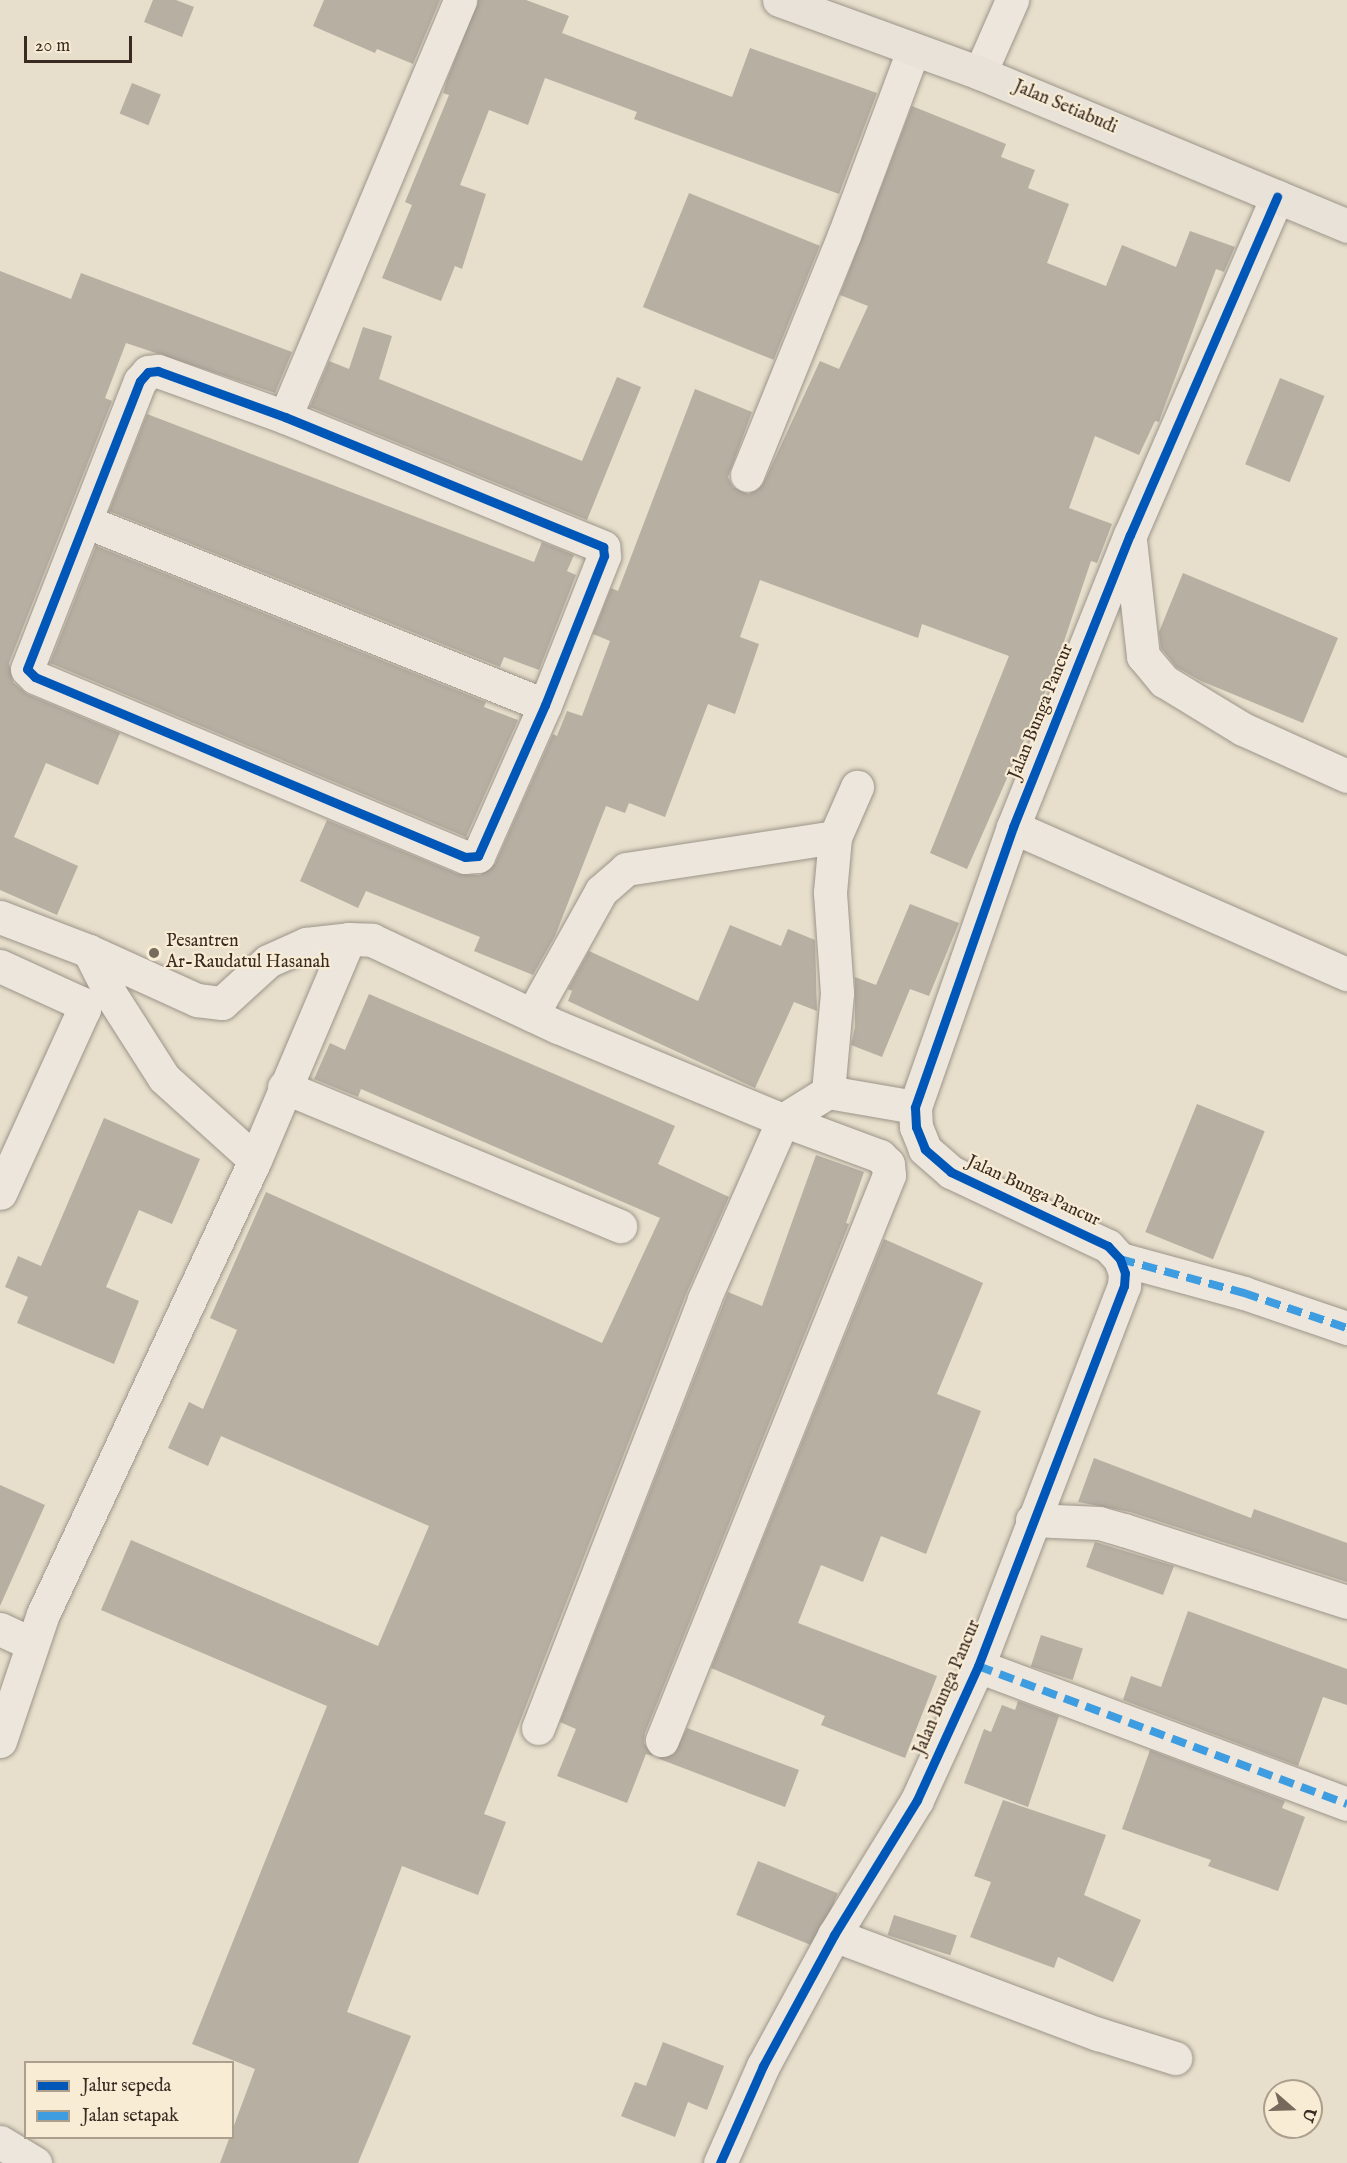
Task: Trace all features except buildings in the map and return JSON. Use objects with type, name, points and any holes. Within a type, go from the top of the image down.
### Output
[{"type":"main road","name":"Jalan Setiabudi","points":[[779,0],[981,73],[1347,226]]},
{"type":"street","points":[[285,417],[460,0]]},
{"type":"street","points":[[981,73],[1012,0]]},
{"type":"street","points":[[747,475],[844,235],[913,50]]},
{"type":"street","name":"Jalan Bunga Pancur","points":[[724,2162],[763,2066],[834,1935],[918,1800],[978,1666],[1032,1520],[1115,1316],[1124,1286],[1125,1273],[1120,1258],[1108,1246],[1084,1232],[981,1190],[951,1172],[925,1149],[916,1127],[915,1107],[1013,827],[1130,535],[1277,197]]},
{"type":"street","points":[[158,371],[285,417],[603,547],[604,556],[483,849],[478,856],[465,857],[30,673],[28,659],[87,522],[140,381],[148,372],[158,371]]},
{"type":"street","points":[[87,522],[544,705]]},
{"type":"street","points":[[1130,535],[1143,656],[1156,673],[1243,729],[1347,776]]},
{"type":"street","points":[[828,1092],[837,993],[830,892],[835,837],[857,787]]},
{"type":"street","points":[[1013,827],[1347,974]]},
{"type":"street","points":[[532,1015],[601,891],[626,869],[835,837]]},
{"type":"street","points":[[0,917],[89,951],[197,1000],[222,1003],[268,961],[306,944],[349,939],[372,940],[532,1015],[783,1120],[880,1156],[888,1164],[889,1175],[662,1740]]},
{"type":"street","points":[[0,1741],[32,1644],[255,1160],[284,1087],[349,939]]},
{"type":"street","points":[[89,951],[111,995],[165,1078],[255,1160]]},
{"type":"street","points":[[0,966],[81,1003],[84,1009],[0,1193]]},
{"type":"street","points":[[284,1087],[620,1226]]},
{"type":"street","points":[[538,1728],[704,1299],[783,1120],[828,1092],[915,1107]]},
{"type":"street","points":[[1120,1258],[1244,1293],[1347,1328]]},
{"type":"street","points":[[1032,1520],[1116,1527],[1347,1602]]},
{"type":"street","points":[[0,1629],[32,1644]]},
{"type":"street","points":[[978,1666],[1347,1804]]},
{"type":"street","points":[[834,1935],[1098,2034],[1175,2058]]},
{"type":"street","points":[[0,2142],[35,2163]]},
{"type":"marked path","points":[[1120,1259],[1244,1293],[1347,1328]]},
{"type":"marked path","points":[[978,1666],[1347,1804]]},
{"type":"cycle path","points":[[720,2163],[763,2066],[834,1935],[917,1800],[978,1666],[1124,1286],[1125,1273],[1120,1259],[1108,1246],[951,1172],[925,1149],[916,1127],[915,1107],[1013,827],[1130,535],[1277,197]]},
{"type":"cycle path","points":[[158,371],[285,417],[603,547],[604,556],[545,705],[478,856],[465,857],[35,677],[27,669],[140,381],[148,372],[158,371]]},
{"type":"place","name":"Pesantren Ar-Raudatul Hasanah","points":[[154,953]]}]
